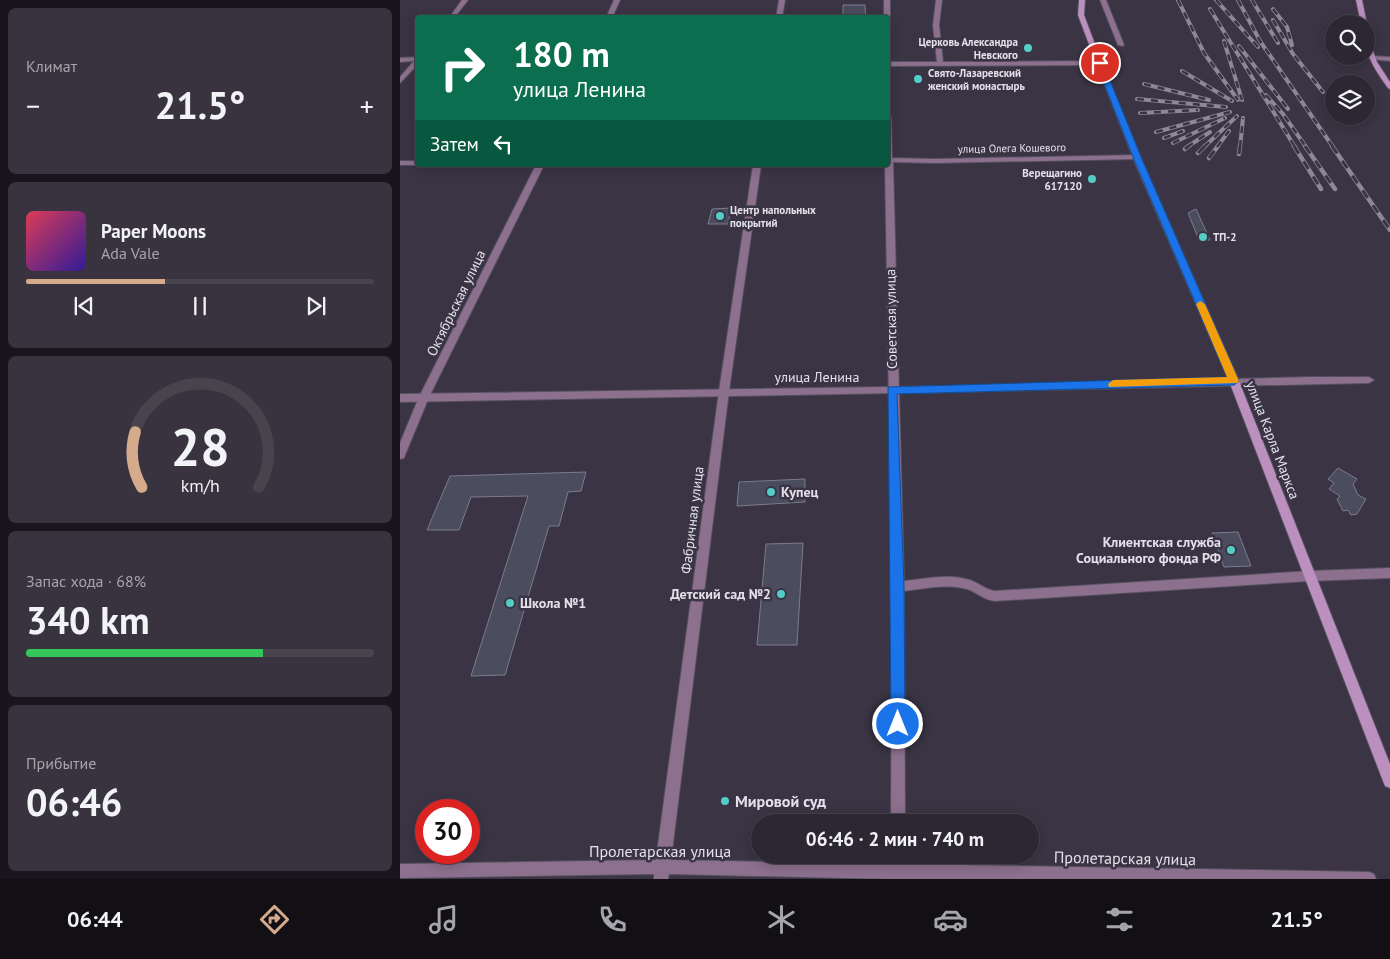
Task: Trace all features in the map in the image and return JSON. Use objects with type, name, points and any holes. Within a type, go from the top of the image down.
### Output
[{"type":"main road","name":"улица Карла Маркса","points":[[1082,0],[1081,15],[1137,157],[1234,381],[1390,781]]},
{"type":"main road","points":[[1358,0],[1362,15]]},
{"type":"main road","points":[[1375,63],[1390,87]]},
{"type":"street","points":[[454,15],[466,0]]},
{"type":"street","points":[[610,15],[617,0]]},
{"type":"street","points":[[780,15],[782,0]]},
{"type":"street","points":[[887,0],[887,15]]},
{"type":"street","points":[[938,0],[936,25],[940,64]]},
{"type":"street","points":[[1103,0],[1121,45]]},
{"type":"street","points":[[1375,58],[1390,60]]},
{"type":"street","points":[[400,60],[415,60]]},
{"type":"street","points":[[890,64],[1100,63]]},
{"type":"street","points":[[400,82],[415,64]]},
{"type":"street","name":"улица Олега Кошевого","points":[[890,160],[958,161],[1137,157]]},
{"type":"street","points":[[400,163],[415,163]]},
{"type":"street","name":"Октябрьская улица","points":[[400,455],[424,397],[539,167]]},
{"type":"street","name":"Фабричная улица","points":[[662,873],[724,391],[757,167]]},
{"type":"street","name":"Советская улица","points":[[888,167],[898,586],[898,814]]},
{"type":"street","name":"улица Ленина","points":[[400,398],[724,391],[892,390],[1234,381],[1369,380]]},
{"type":"street","points":[[898,586],[959,583],[974,586],[987,596],[995,596],[1310,576],[1390,573]]},
{"type":"street","name":"Пролетарская улица","points":[[400,871],[1369,879]]},
{"type":"building","points":[[843,5],[865,5],[866,15],[843,15]]},
{"type":"building","name":"Центр напольных покрытий","points":[[731,208],[728,224],[708,224],[712,209]]},
{"type":"building","points":[[1196,209],[1210,240],[1199,240],[1188,213]]},
{"type":"building","points":[[1338,468],[1357,479],[1353,484],[1358,495],[1366,499],[1357,514],[1351,515],[1348,510],[1343,511],[1337,499],[1340,496],[1329,489],[1334,483],[1328,479]]},
{"type":"building","name":"Школа №1","points":[[586,472],[581,491],[568,492],[559,526],[549,526],[505,675],[471,676],[528,496],[471,497],[459,530],[427,530],[450,476]]},
{"type":"building","name":"Купец","points":[[805,479],[805,502],[737,506],[739,482]]},
{"type":"building","name":"Клиентская служба Социального фонда РФ","points":[[1238,532],[1251,566],[1224,567],[1212,533]]},
{"type":"building","name":"Детский сад №2","points":[[803,543],[797,645],[757,645],[766,544]]},
{"type":"railway","points":[[1178,0],[1204,53],[1238,100]]},
{"type":"railway","points":[[1216,0],[1258,47]]},
{"type":"railway","points":[[1238,0],[1260,41],[1333,147]]},
{"type":"railway","points":[[1252,0],[1278,43]]},
{"type":"railway","points":[[1210,9],[1295,147]]},
{"type":"railway","points":[[1273,9],[1287,27],[1292,45]]},
{"type":"railway","points":[[1273,20],[1293,54],[1323,92]]},
{"type":"railway","points":[[1224,41],[1242,100]]},
{"type":"railway","points":[[1239,46],[1288,109]]},
{"type":"railway","points":[[1182,71],[1232,101]]},
{"type":"railway","points":[[1144,84],[1209,100]]},
{"type":"railway","points":[[1266,95],[1283,114],[1306,147]]},
{"type":"railway","points":[[1137,99],[1226,107]]},
{"type":"railway","points":[[1140,113],[1198,110]]},
{"type":"railway","points":[[1156,132],[1230,112]]},
{"type":"railway","points":[[1204,147],[1237,116]]},
{"type":"railway","points":[[1173,143],[1225,118]]},
{"type":"railway","points":[[1240,147],[1243,118]]},
{"type":"railway","points":[[1164,138],[1183,131]]},
{"type":"railway","points":[[1217,147],[1229,131]]},
{"type":"railway","points":[[1187,147],[1210,132]]},
{"type":"railway","points":[[1185,149],[1189,146]]},
{"type":"railway","points":[[1209,158],[1218,146]]},
{"type":"railway","points":[[1239,154],[1240,146]]},
{"type":"railway","points":[[1294,146],[1321,189]]},
{"type":"railway","points":[[1305,146],[1335,189]]},
{"type":"railway","points":[[1332,146],[1390,230]]},
{"type":"railway","points":[[1198,153],[1204,147]]},
{"type":"slow traffic","points":[[1113,384],[1234,381],[1200,304]]},
{"type":"place","name":"Церковь Александра Невского","points":[[1028,48]]},
{"type":"place","name":"Свято-Лазаревский женский монастырь","points":[[918,79]]},
{"type":"place","name":"Верещагино 617120","points":[[1092,179]]},
{"type":"place","name":"Центр напольных покрытий","points":[[720,216]]},
{"type":"place","name":"ТП-2","points":[[1203,237]]},
{"type":"place","name":"Купец","points":[[771,492]]},
{"type":"place","name":"Клиентская служба Социального фонда РФ","points":[[1231,550]]},
{"type":"place","name":"Детский сад №2","points":[[781,594]]},
{"type":"place","name":"Школа №1","points":[[510,603]]},
{"type":"place","name":"Мировой суд","points":[[725,801]]},
{"type":"route","points":[[898,724],[898,586],[892,390],[1234,381],[1137,157],[1100,63]]}]
